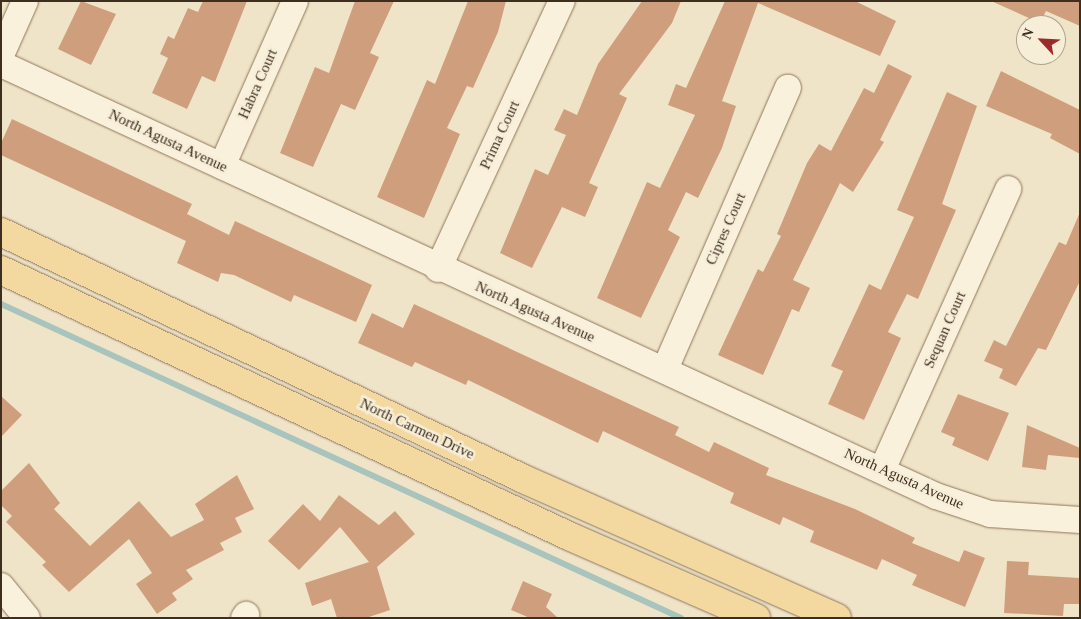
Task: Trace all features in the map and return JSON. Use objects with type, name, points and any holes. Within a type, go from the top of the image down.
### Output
[{"type":"main road","name":"North Carmen Drive","points":[[1,232],[560,495],[837,618]]},
{"type":"main road","points":[[1,270],[563,533],[756,618]]},
{"type":"street","points":[[1,55],[25,1]]},
{"type":"street","name":"Habra Court","points":[[222,166],[295,1]]},
{"type":"street","name":"Prima Court","points":[[438,268],[562,1]]},
{"type":"street","name":"North Agusta Avenue","points":[[1,64],[438,268],[665,369],[882,470],[990,514],[1080,520]]},
{"type":"street","name":"Cipres Court","points":[[665,369],[788,88]]},
{"type":"street","name":"Sequan Court","points":[[882,470],[1008,189]]},
{"type":"street","points":[[1,586],[27,618]]},
{"type":"building","points":[[81,1],[116,14],[91,65],[58,49]]},
{"type":"building","points":[[203,1],[247,1],[215,82],[202,76],[187,109],[152,93],[168,58],[160,54],[168,36],[174,39],[188,8],[198,12]]},
{"type":"building","points":[[355,1],[394,1],[370,53],[379,57],[355,110],[341,104],[313,167],[280,153],[315,67],[329,73]]},
{"type":"building","points":[[468,1],[506,1],[498,32],[473,88],[467,86],[447,128],[460,134],[424,218],[377,197],[427,80],[435,84]]},
{"type":"building","points":[[642,1],[681,1],[672,23],[619,94],[627,98],[589,183],[598,187],[585,217],[562,207],[532,268],[500,253],[535,169],[548,175],[566,135],[554,130],[564,109],[577,115],[598,64]]},
{"type":"building","points":[[725,1],[855,1],[896,21],[880,56],[758,3],[722,101],[736,106],[722,148],[698,198],[686,192],[668,230],[680,237],[641,318],[597,298],[647,182],[660,188],[695,115],[668,105],[676,84],[686,88]]},
{"type":"building","points":[[991,1],[1080,1],[1080,26],[1066,20],[1066,15],[1055,15],[1046,11],[1044,15],[1022,15]]},
{"type":"building","points":[[888,64],[912,76],[880,140],[884,142],[853,192],[840,183],[793,280],[810,288],[799,312],[792,309],[763,375],[718,355],[758,269],[763,272],[781,236],[777,234],[807,163],[819,144],[831,151],[864,88],[874,93]]},
{"type":"building","points":[[1001,71],[1080,110],[1080,154],[1050,138],[1052,134],[986,106]]},
{"type":"building","points":[[947,92],[977,106],[942,204],[956,210],[918,299],[907,294],[888,332],[901,338],[864,420],[828,404],[843,371],[831,366],[869,284],[881,290],[914,217],[897,210]]},
{"type":"building","points":[[12,119],[192,204],[187,214],[229,235],[235,221],[372,285],[356,322],[294,295],[291,302],[234,275],[221,273],[218,282],[177,263],[186,241],[1,155],[1,143]]},
{"type":"building","points":[[1080,212],[1080,281],[1046,350],[1038,348],[1016,386],[999,378],[1003,369],[984,361],[994,340],[1006,346],[1059,242],[1066,245]]},
{"type":"building","points":[[414,304],[679,427],[675,435],[709,452],[714,442],[769,468],[766,475],[855,509],[915,538],[912,543],[959,562],[964,550],[985,558],[965,607],[912,585],[917,575],[882,559],[877,570],[810,542],[814,531],[783,517],[780,525],[730,503],[734,493],[603,431],[598,443],[468,380],[466,385],[415,362],[412,367],[358,343],[372,313],[403,328]]},
{"type":"building","points":[[958,394],[1009,413],[988,461],[952,445],[955,438],[941,432]]},
{"type":"building","points":[[1,396],[22,415],[1,437]]},
{"type":"building","points":[[1027,425],[1080,448],[1080,458],[1048,455],[1046,470],[1022,467]]},
{"type":"building","points":[[29,463],[60,503],[54,509],[90,546],[139,501],[171,537],[204,520],[195,504],[237,475],[254,509],[235,518],[242,532],[220,543],[224,550],[186,570],[193,579],[172,593],[177,600],[157,614],[136,584],[152,573],[129,539],[69,592],[42,565],[46,562],[6,522],[12,516],[1,505],[1,491]]},
{"type":"building","points":[[339,495],[379,525],[395,511],[415,534],[377,567],[390,610],[366,618],[337,618],[331,599],[312,606],[305,583],[369,562],[340,527],[299,570],[268,541],[303,504],[320,521]]},
{"type":"building","points":[[1007,561],[1029,562],[1028,575],[1080,578],[1080,604],[1064,604],[1063,616],[1004,613]]},
{"type":"building","points":[[523,581],[552,594],[546,607],[558,618],[530,618],[511,610]]},
{"type":"waterway","points":[[1,304],[681,618]]}]
